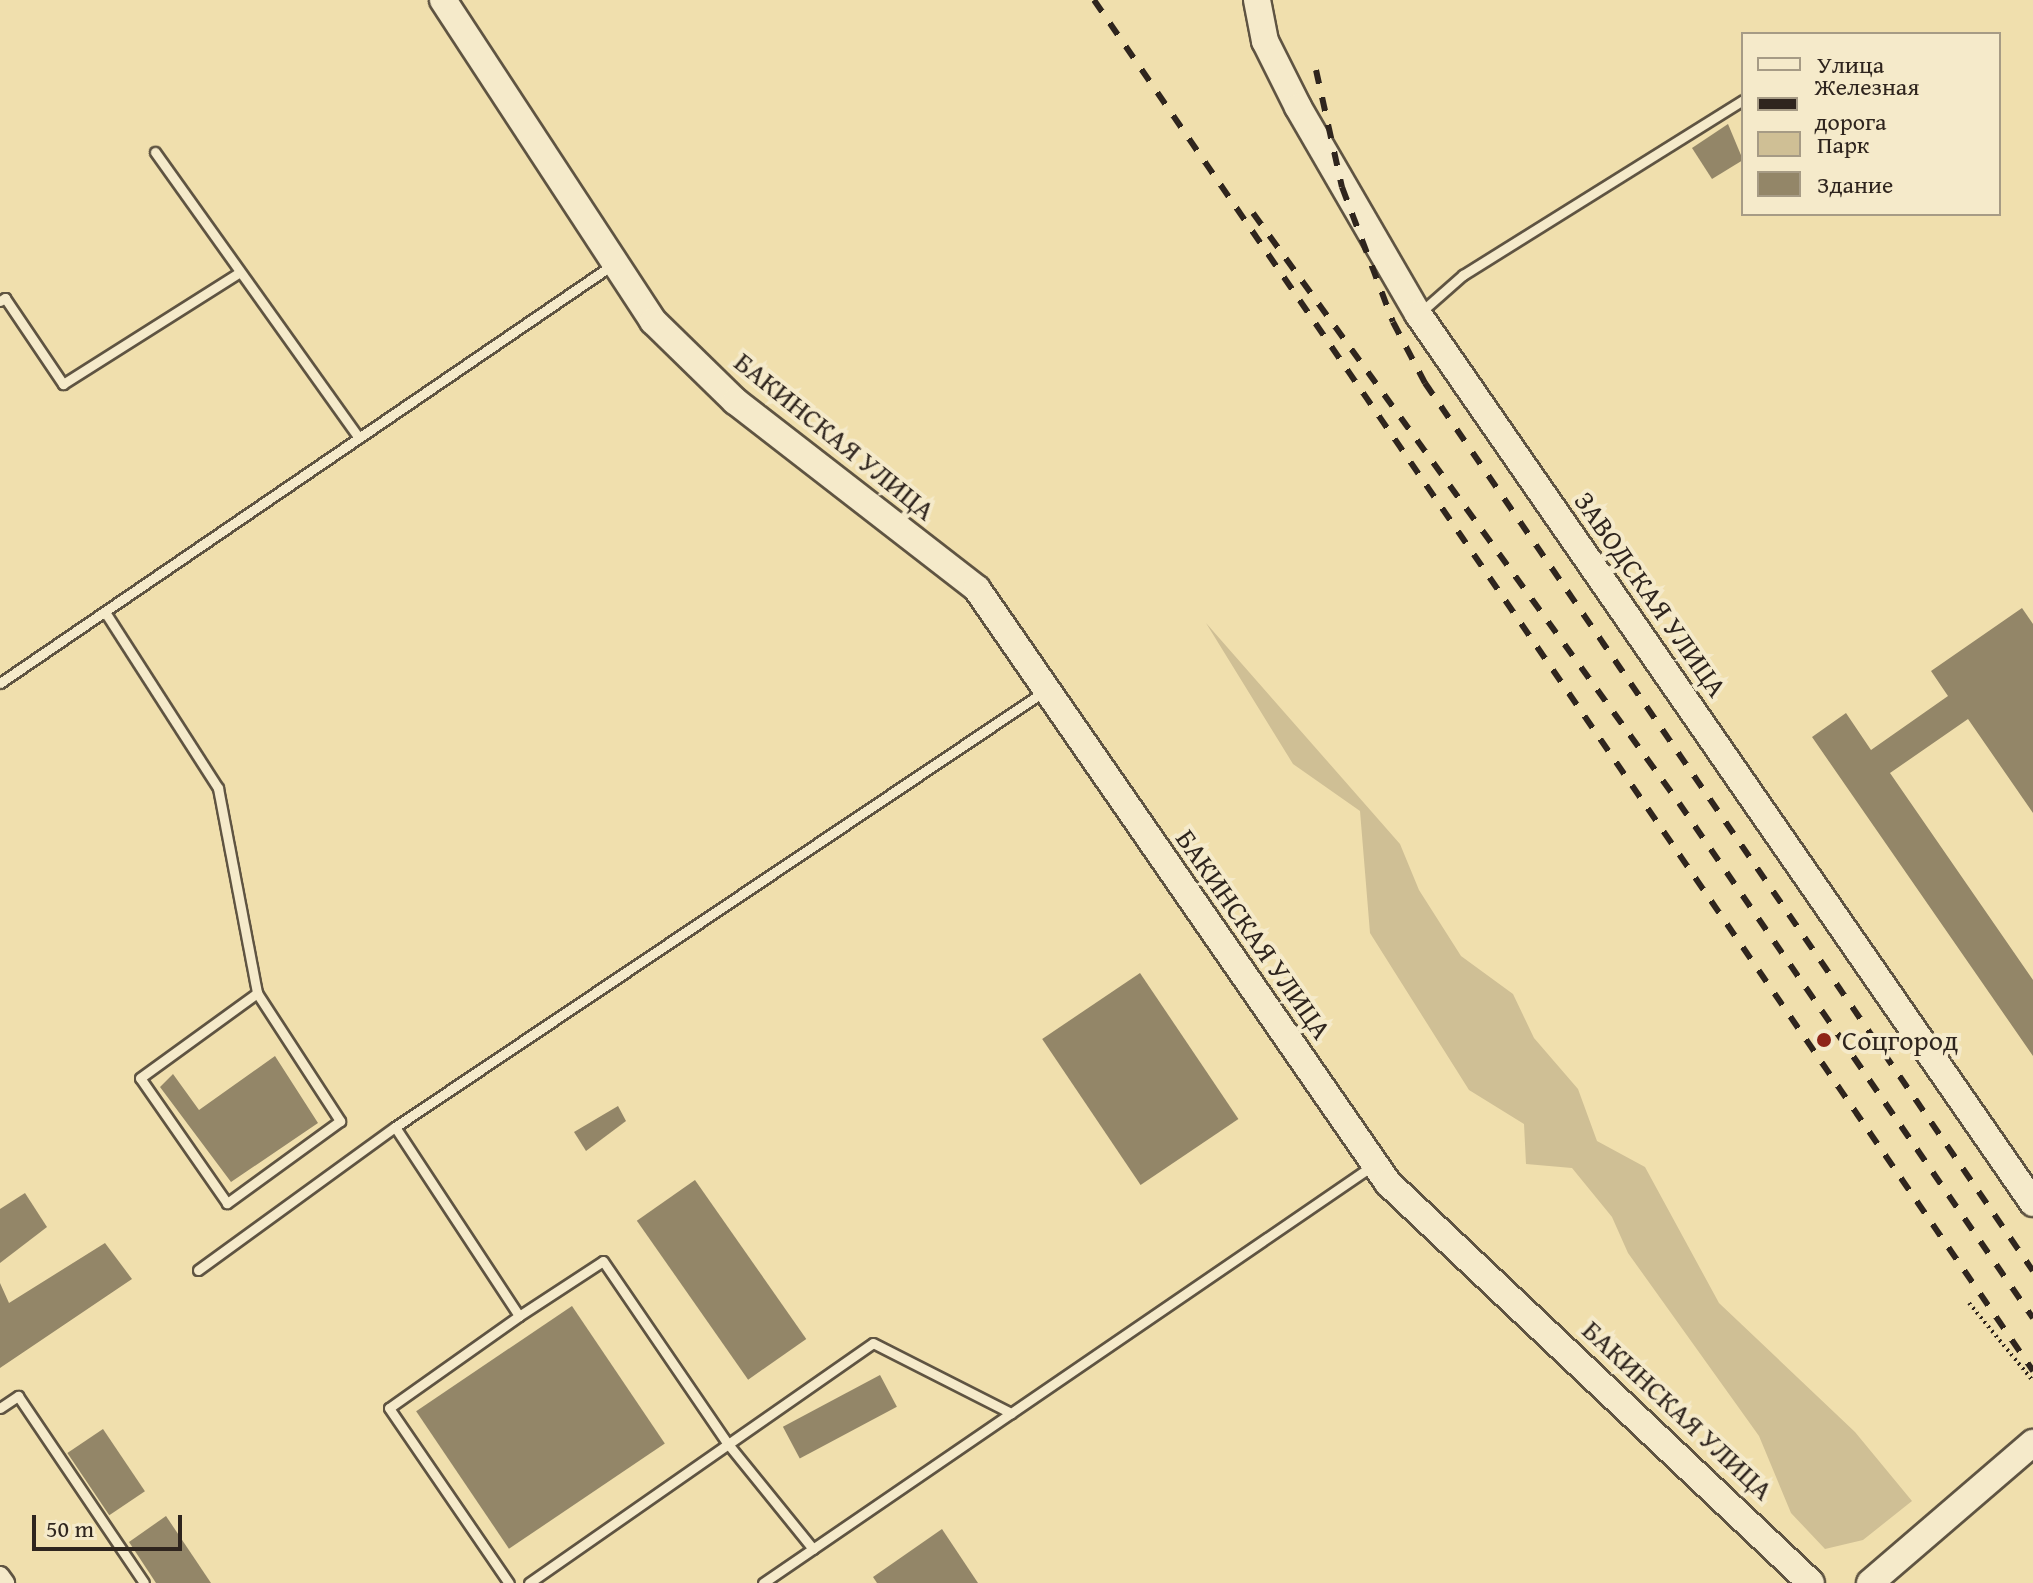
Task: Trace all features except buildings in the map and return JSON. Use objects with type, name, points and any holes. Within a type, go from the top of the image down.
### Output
[{"type":"street","name":"БАКИНСКАЯ УЛИЦА","points":[[443,0],[653,321],[735,401],[977,589],[1375,1164],[1811,1583]]},
{"type":"street","name":"ЗАВОДСКАЯ УЛИЦА","points":[[1257,0],[1265,41],[1298,107],[1418,314],[2033,1203]]},
{"type":"street","points":[[1870,1583],[2033,1443]]},
{"type":"street","points":[[0,1576],[5,1583]]},
{"type":"lane","points":[[1418,314],[1463,275],[1741,101]]},
{"type":"lane","points":[[155,152],[359,438]]},
{"type":"lane","points":[[0,683],[615,263]]},
{"type":"lane","points":[[0,301],[5,298],[63,384],[240,272]]},
{"type":"lane","points":[[105,612],[218,788],[257,993],[340,1121],[227,1203],[140,1078],[257,993]]},
{"type":"lane","points":[[198,1270],[395,1127],[1046,690]]},
{"type":"lane","points":[[395,1127],[519,1316]]},
{"type":"lane","points":[[763,1583],[1375,1164]]},
{"type":"lane","points":[[509,1583],[389,1408],[603,1261],[728,1444],[813,1549]]},
{"type":"lane","points":[[529,1583],[873,1343],[1011,1413]]},
{"type":"lane","points":[[0,1408],[18,1396],[144,1583]]},
{"type":"path","points":[[1969,1303],[2033,1381]]},
{"type":"green space","points":[[1206,623],[1400,844],[1419,890],[1461,956],[1513,994],[1534,1038],[1578,1089],[1597,1141],[1645,1167],[1719,1303],[1855,1432],[1912,1501],[1863,1540],[1825,1549],[1791,1513],[1759,1436],[1628,1253],[1612,1217],[1572,1168],[1526,1164],[1524,1124],[1469,1090],[1370,933],[1360,811],[1293,764]]},
{"type":"railway","points":[[1094,0],[2033,1371]]},
{"type":"railway","points":[[1316,70],[1342,187],[1393,322],[1425,383],[2033,1271]]},
{"type":"railway","points":[[1253,213],[1679,803],[2033,1318]]},
{"type":"place","name":"Соцгород","points":[[1824,1040]]}]
